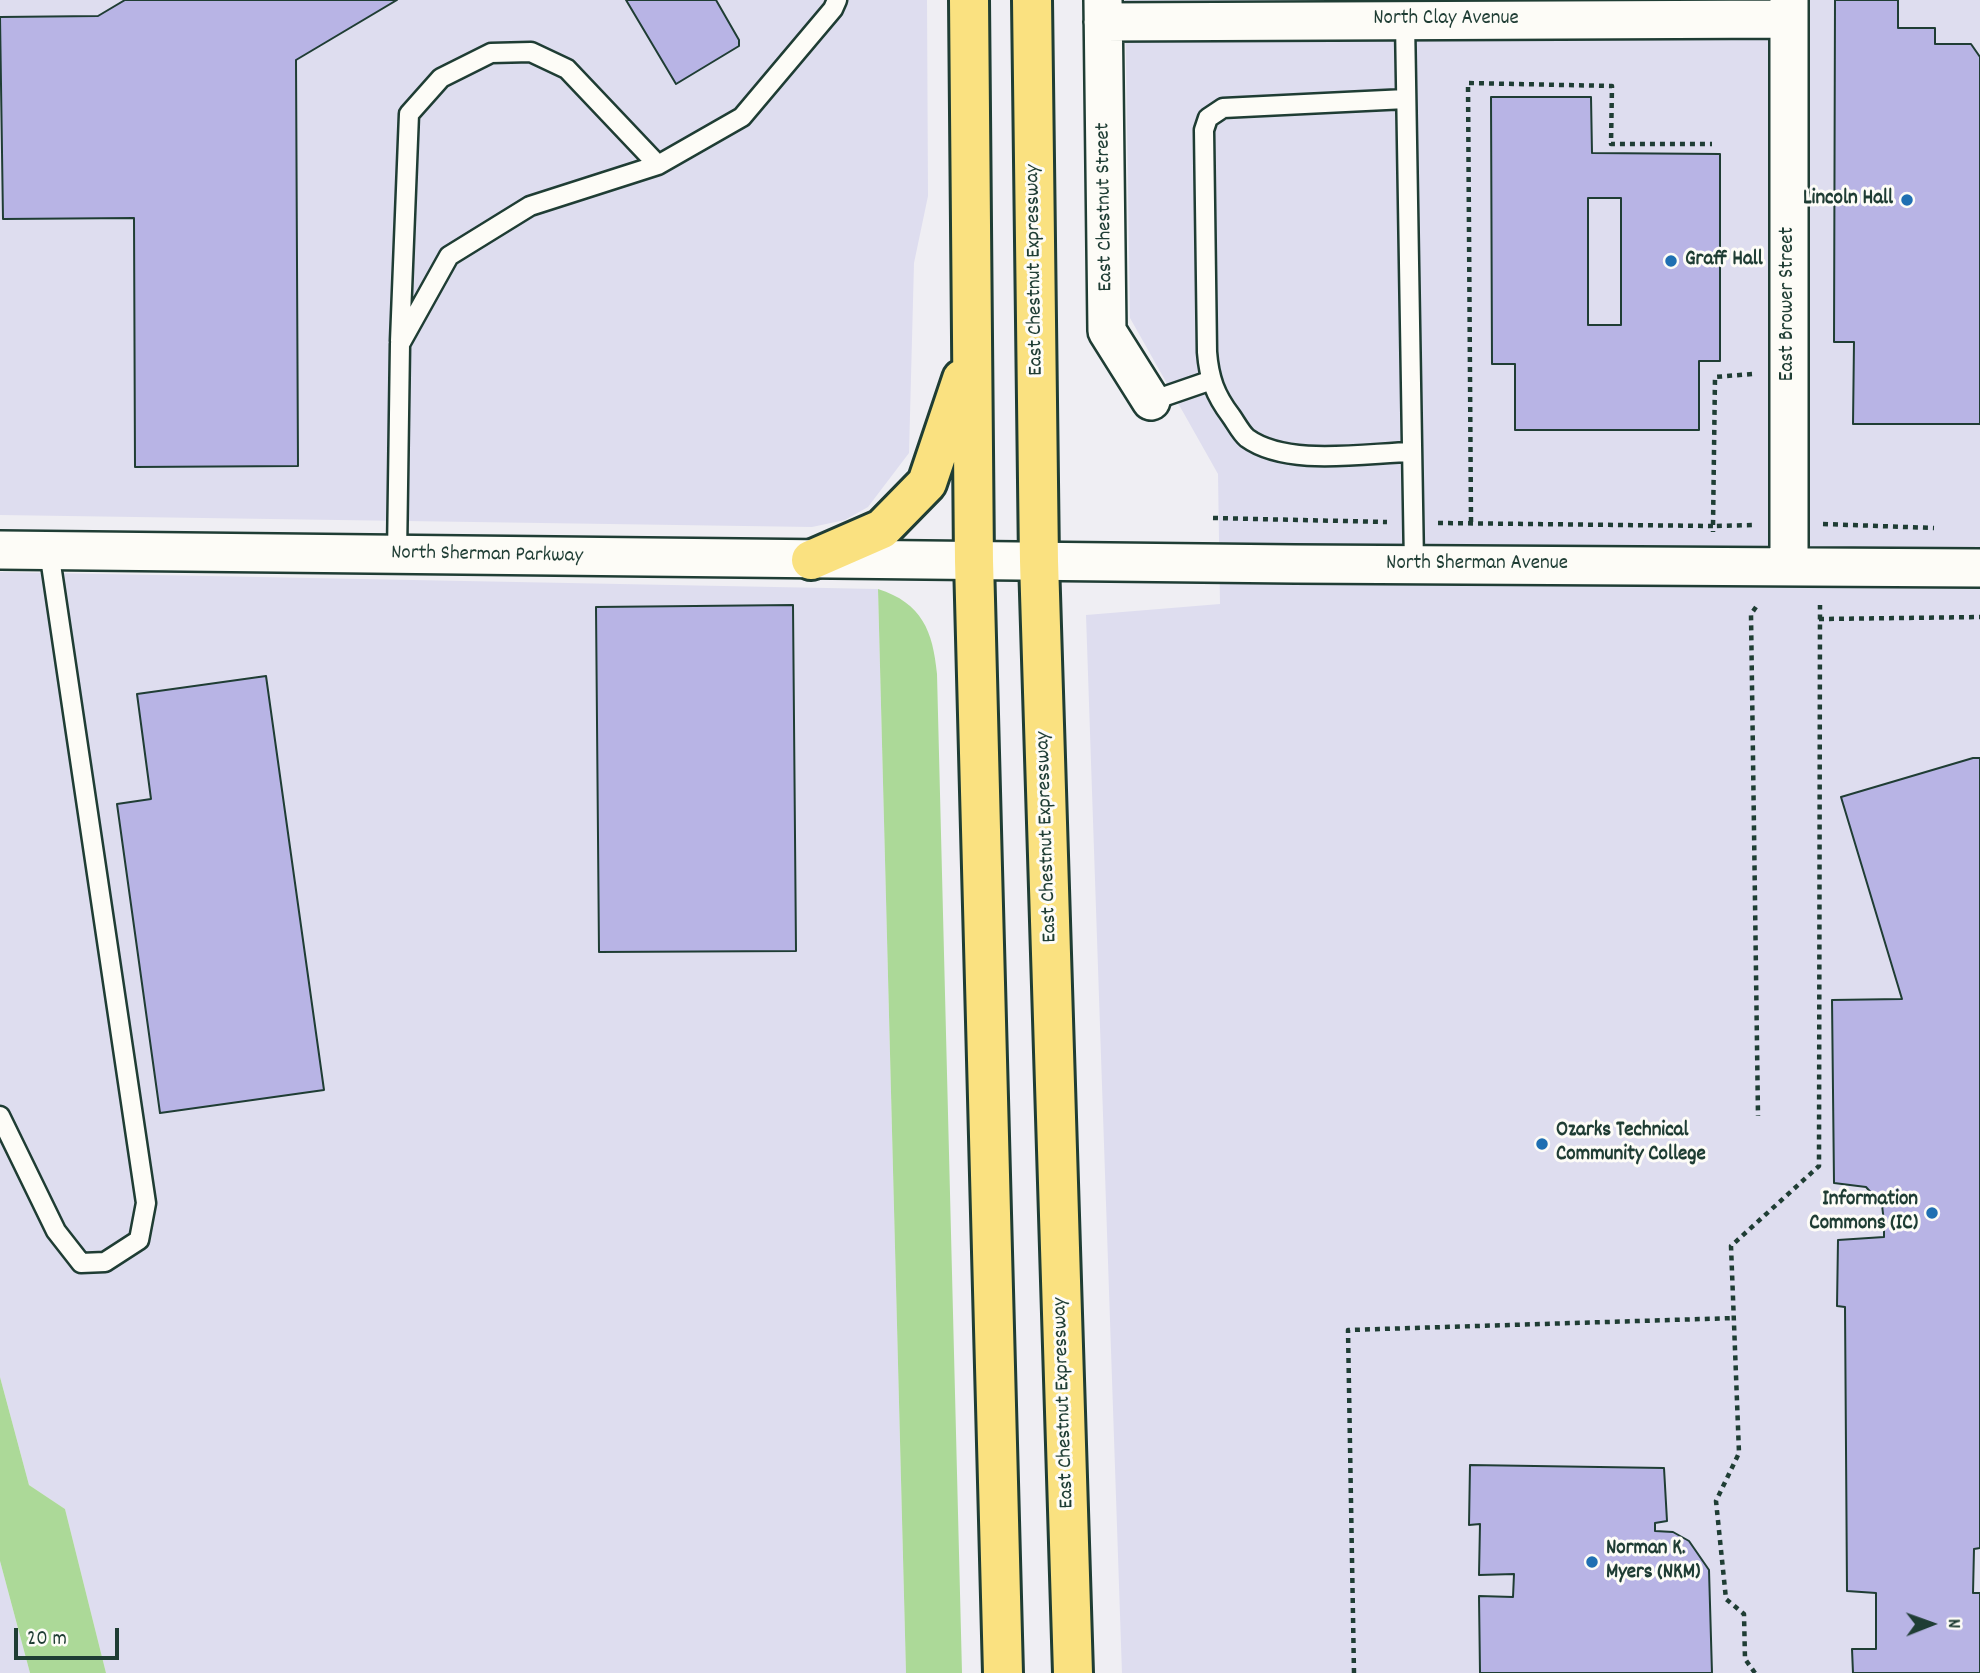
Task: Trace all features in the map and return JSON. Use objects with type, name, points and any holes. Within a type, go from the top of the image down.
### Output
[{"type":"main road","points":[[969,0],[975,561],[1003,1673]]},
{"type":"main road","name":"East Chestnut Expressway","points":[[1032,0],[1039,561],[1073,1673]]},
{"type":"main road","points":[[811,560],[882,529],[927,484],[971,351]]},
{"type":"street","name":"North Clay Avenue","points":[[1103,11],[1405,20],[1789,10]]},
{"type":"street","name":"East Brower Street","points":[[1789,10],[1789,565]]},
{"type":"street","name":"East Chestnut Street","points":[[1103,11],[1107,331],[1151,401]]},
{"type":"street","name":"North Sherman Parkway","points":[[0,550],[975,561]]},
{"type":"street","name":"North Sherman Avenue","points":[[975,561],[1980,568]]},
{"type":"lane","points":[[400,344],[449,256],[530,206],[658,165],[742,117],[833,9],[837,0]]},
{"type":"lane","points":[[1405,20],[1414,565]]},
{"type":"lane","points":[[397,555],[400,344],[410,114],[440,78],[491,53],[531,52],[567,69],[658,165]]},
{"type":"lane","points":[[1406,99],[1223,108],[1208,118],[1204,130],[1209,381],[1245,437],[1269,450],[1304,455],[1412,452]]},
{"type":"lane","points":[[1151,401],[1209,381]]},
{"type":"lane","points":[[0,1116],[56,1231],[81,1263],[105,1262],[139,1240],[146,1203],[49,551]]},
{"type":"path","points":[[1471,522],[1468,83],[1612,86],[1611,144],[1712,144]]},
{"type":"path","points":[[1713,526],[1715,377],[1752,374]]},
{"type":"path","points":[[1821,510],[1821,524],[1940,528]]},
{"type":"path","points":[[1213,518],[1758,525]]},
{"type":"path","points":[[1755,1673],[1745,1659],[1745,1614],[1726,1600],[1716,1502],[1739,1453],[1731,1246],[1819,1166],[1820,605]]},
{"type":"path","points":[[1756,607],[1751,614],[1758,1116]]},
{"type":"path","points":[[1819,619],[1980,617]]},
{"type":"path","points":[[1354,1673],[1348,1330],[1735,1318]]},
{"type":"shaded area","points":[[0,0],[927,0],[928,196],[914,263],[909,453],[868,507],[845,520],[812,527],[0,515]]},
{"type":"shaded area","name":"Ozarks Technical Community College","points":[[1125,0],[1980,0],[1980,1673],[1122,1673],[1086,615],[1220,604],[1218,474],[1130,318]]},
{"type":"shaded area","points":[[0,572],[878,589],[906,1673],[106,1673],[65,1509],[29,1485],[0,1377]]},
{"type":"shaded area","points":[[0,1561],[30,1673],[0,1673]]},
{"type":"green space","points":[[878,589],[905,602],[922,621],[932,645],[937,674],[962,1673],[906,1673]]},
{"type":"green space","points":[[0,1377],[29,1485],[65,1509],[106,1673],[30,1673],[0,1561]]},
{"type":"building","points":[[125,0],[397,0],[296,60],[298,466],[135,467],[134,218],[3,219],[0,17],[98,16]]},
{"type":"building","points":[[626,0],[716,0],[739,40],[739,46],[676,84]]},
{"type":"building","name":"Lincoln Hall","points":[[1835,0],[1898,0],[1898,28],[1935,28],[1935,44],[1971,44],[1980,57],[1980,424],[1853,424],[1854,342],[1834,342]]},
{"type":"building","name":"Graff Hall","points":[[1491,97],[1591,97],[1592,153],[1720,154],[1720,361],[1699,361],[1699,430],[1515,430],[1515,364],[1492,364]],"holes":[[[1588,198],[1621,198],[1621,325],[1588,325]]]},
{"type":"building","points":[[793,605],[796,951],[599,952],[596,607]]},
{"type":"building","points":[[266,676],[324,1090],[160,1113],[117,804],[151,799],[137,694]]},
{"type":"building","name":"Information Commons (IC)","points":[[1980,758],[1980,1548],[1974,1549],[1973,1593],[1980,1593],[1980,1673],[1853,1673],[1852,1649],[1876,1649],[1876,1593],[1847,1591],[1845,1307],[1837,1306],[1838,1240],[1884,1237],[1884,1222],[1882,1205],[1866,1187],[1834,1183],[1832,1000],[1902,999],[1841,797]]},
{"type":"building","name":"Norman K. Myers (NKM)","points":[[1470,1465],[1664,1468],[1667,1521],[1655,1523],[1655,1531],[1673,1532],[1689,1541],[1709,1570],[1712,1673],[1480,1673],[1479,1596],[1513,1597],[1514,1574],[1479,1575],[1480,1524],[1469,1525]]},
{"type":"place","name":"Lincoln Hall","points":[[1907,200]]},
{"type":"place","name":"Graff Hall","points":[[1671,261]]},
{"type":"place","name":"Ozarks Technical Community College","points":[[1542,1144]]},
{"type":"place","name":"Information Commons (IC)","points":[[1932,1213]]},
{"type":"place","name":"Norman K. Myers (NKM)","points":[[1592,1562]]}]
